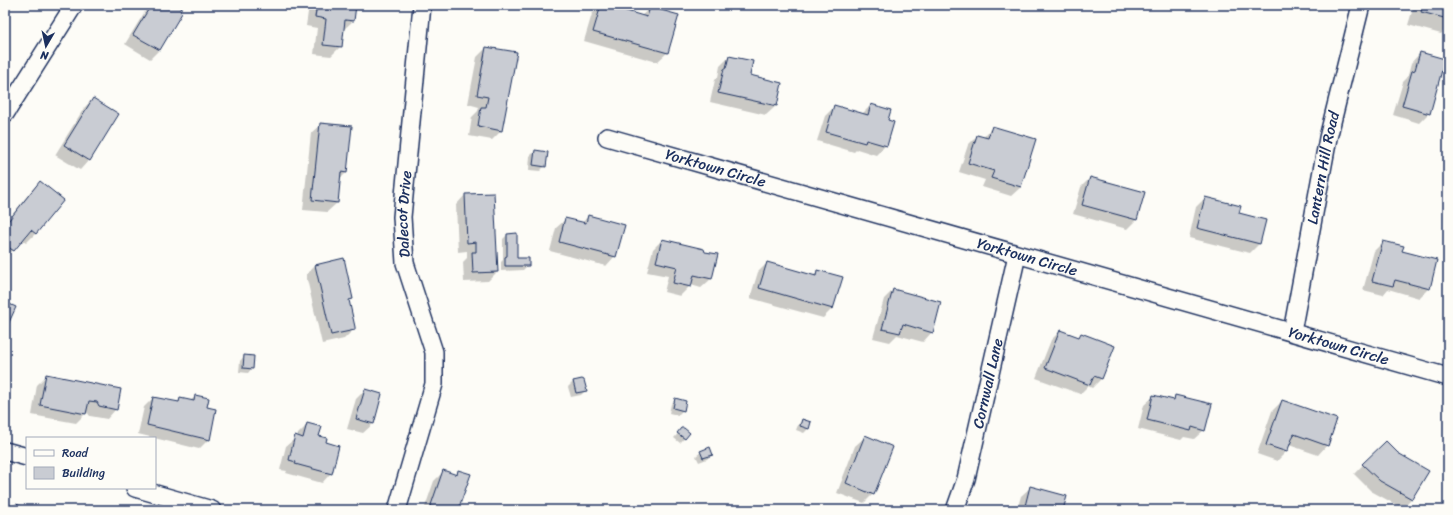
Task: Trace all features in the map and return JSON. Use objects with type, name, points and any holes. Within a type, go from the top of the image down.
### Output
[{"type":"street","points":[[5,114],[74,5]]},
{"type":"street","name":"Dalecot Drive","points":[[397,510],[434,384],[434,352],[405,263],[402,217],[422,5]]},
{"type":"street","name":"Lantern Hill Road","points":[[1292,332],[1328,138],[1361,5]]},
{"type":"street","name":"Yorktown Circle","points":[[607,137],[1448,377]]},
{"type":"street","name":"Cornwall Lane","points":[[955,510],[966,479],[1017,255]]},
{"type":"street","points":[[5,451],[26,457]]},
{"type":"street","points":[[138,489],[212,510]]},
{"type":"building","points":[[151,5],[183,5],[180,11],[182,13],[160,50],[133,35]]},
{"type":"building","points":[[317,5],[356,5],[354,21],[345,20],[342,47],[323,45],[326,19],[315,17]]},
{"type":"building","points":[[601,5],[606,5],[647,17],[650,7],[679,15],[668,53],[593,32]]},
{"type":"building","points":[[1423,5],[1448,5],[1448,19],[1421,12]]},
{"type":"building","points":[[486,47],[517,52],[502,131],[478,126],[481,107],[486,107],[488,97],[477,95]]},
{"type":"building","points":[[1420,52],[1445,59],[1430,114],[1402,106],[1412,71],[1415,70]]},
{"type":"building","points":[[729,56],[753,61],[750,75],[782,83],[777,106],[718,93]]},
{"type":"building","points":[[93,98],[119,114],[90,161],[64,145]]},
{"type":"building","points":[[871,104],[891,110],[888,120],[894,122],[887,146],[866,140],[865,143],[826,132],[834,105],[868,115]]},
{"type":"building","points":[[320,123],[352,126],[347,173],[341,172],[338,203],[312,200]]},
{"type":"building","points":[[992,126],[1036,139],[1021,187],[991,178],[994,171],[968,163],[977,135],[988,138]]},
{"type":"building","points":[[535,150],[548,152],[546,167],[533,165]]},
{"type":"building","points":[[1090,177],[1145,192],[1137,220],[1082,205]]},
{"type":"building","points":[[40,181],[64,200],[36,234],[31,230],[14,251],[5,245],[5,225]]},
{"type":"building","points":[[494,193],[498,272],[473,273],[472,252],[476,252],[476,242],[467,243],[465,194]]},
{"type":"building","points":[[1205,197],[1241,206],[1239,213],[1266,220],[1260,244],[1197,228]]},
{"type":"building","points":[[588,215],[625,225],[616,257],[559,242],[565,218],[586,223]]},
{"type":"building","points":[[517,233],[517,258],[529,258],[529,266],[505,266],[505,257],[507,256],[507,234]]},
{"type":"building","points":[[662,239],[704,249],[705,252],[718,254],[712,279],[694,275],[691,287],[673,283],[677,267],[656,262]]},
{"type":"building","points":[[1383,241],[1404,246],[1402,251],[1437,260],[1430,289],[1395,280],[1393,286],[1372,281]]},
{"type":"building","points":[[344,258],[353,299],[349,300],[355,330],[331,335],[315,265]]},
{"type":"building","points":[[767,262],[816,276],[817,270],[843,277],[833,309],[759,288]]},
{"type":"building","points":[[893,289],[941,302],[933,333],[903,324],[900,333],[882,329]]},
{"type":"building","points":[[5,302],[16,307],[6,329],[5,329]]},
{"type":"building","points":[[1060,330],[1079,337],[1081,333],[1115,346],[1102,379],[1094,376],[1090,385],[1045,368]]},
{"type":"building","points":[[244,355],[254,356],[253,369],[243,368]]},
{"type":"building","points":[[46,374],[121,389],[117,410],[99,406],[97,402],[89,401],[86,414],[40,405]]},
{"type":"building","points":[[584,380],[587,391],[576,393],[573,381]]},
{"type":"building","points":[[365,389],[382,394],[374,424],[356,419]]},
{"type":"building","points":[[195,395],[209,398],[207,407],[216,409],[210,440],[147,425],[153,397],[179,402],[180,398],[194,401]]},
{"type":"building","points":[[1153,395],[1174,400],[1175,395],[1212,404],[1205,431],[1192,427],[1191,431],[1147,420]]},
{"type":"building","points":[[675,398],[686,401],[684,411],[673,408]]},
{"type":"building","points":[[1282,400],[1337,419],[1328,446],[1294,434],[1287,452],[1266,445]]},
{"type":"building","points":[[802,419],[811,422],[809,429],[800,426]]},
{"type":"building","points":[[307,423],[322,427],[319,436],[327,438],[326,442],[339,446],[332,474],[295,464],[296,462],[289,460],[295,435],[303,438]]},
{"type":"building","points":[[681,428],[684,428],[690,433],[685,439],[677,433]]},
{"type":"building","points":[[865,435],[893,447],[874,495],[846,483]]},
{"type":"building","points":[[1386,441],[1398,453],[1429,471],[1412,499],[1380,481],[1362,464]]},
{"type":"building","points":[[710,447],[713,455],[703,458],[700,451]]},
{"type":"building","points":[[443,470],[457,475],[458,470],[471,474],[458,510],[432,510],[433,507],[431,505]]},
{"type":"building","points":[[1030,486],[1067,496],[1063,510],[1026,510],[1027,506],[1025,506]]},
{"type":"building","points":[[16,504],[30,510],[13,510]]}]
